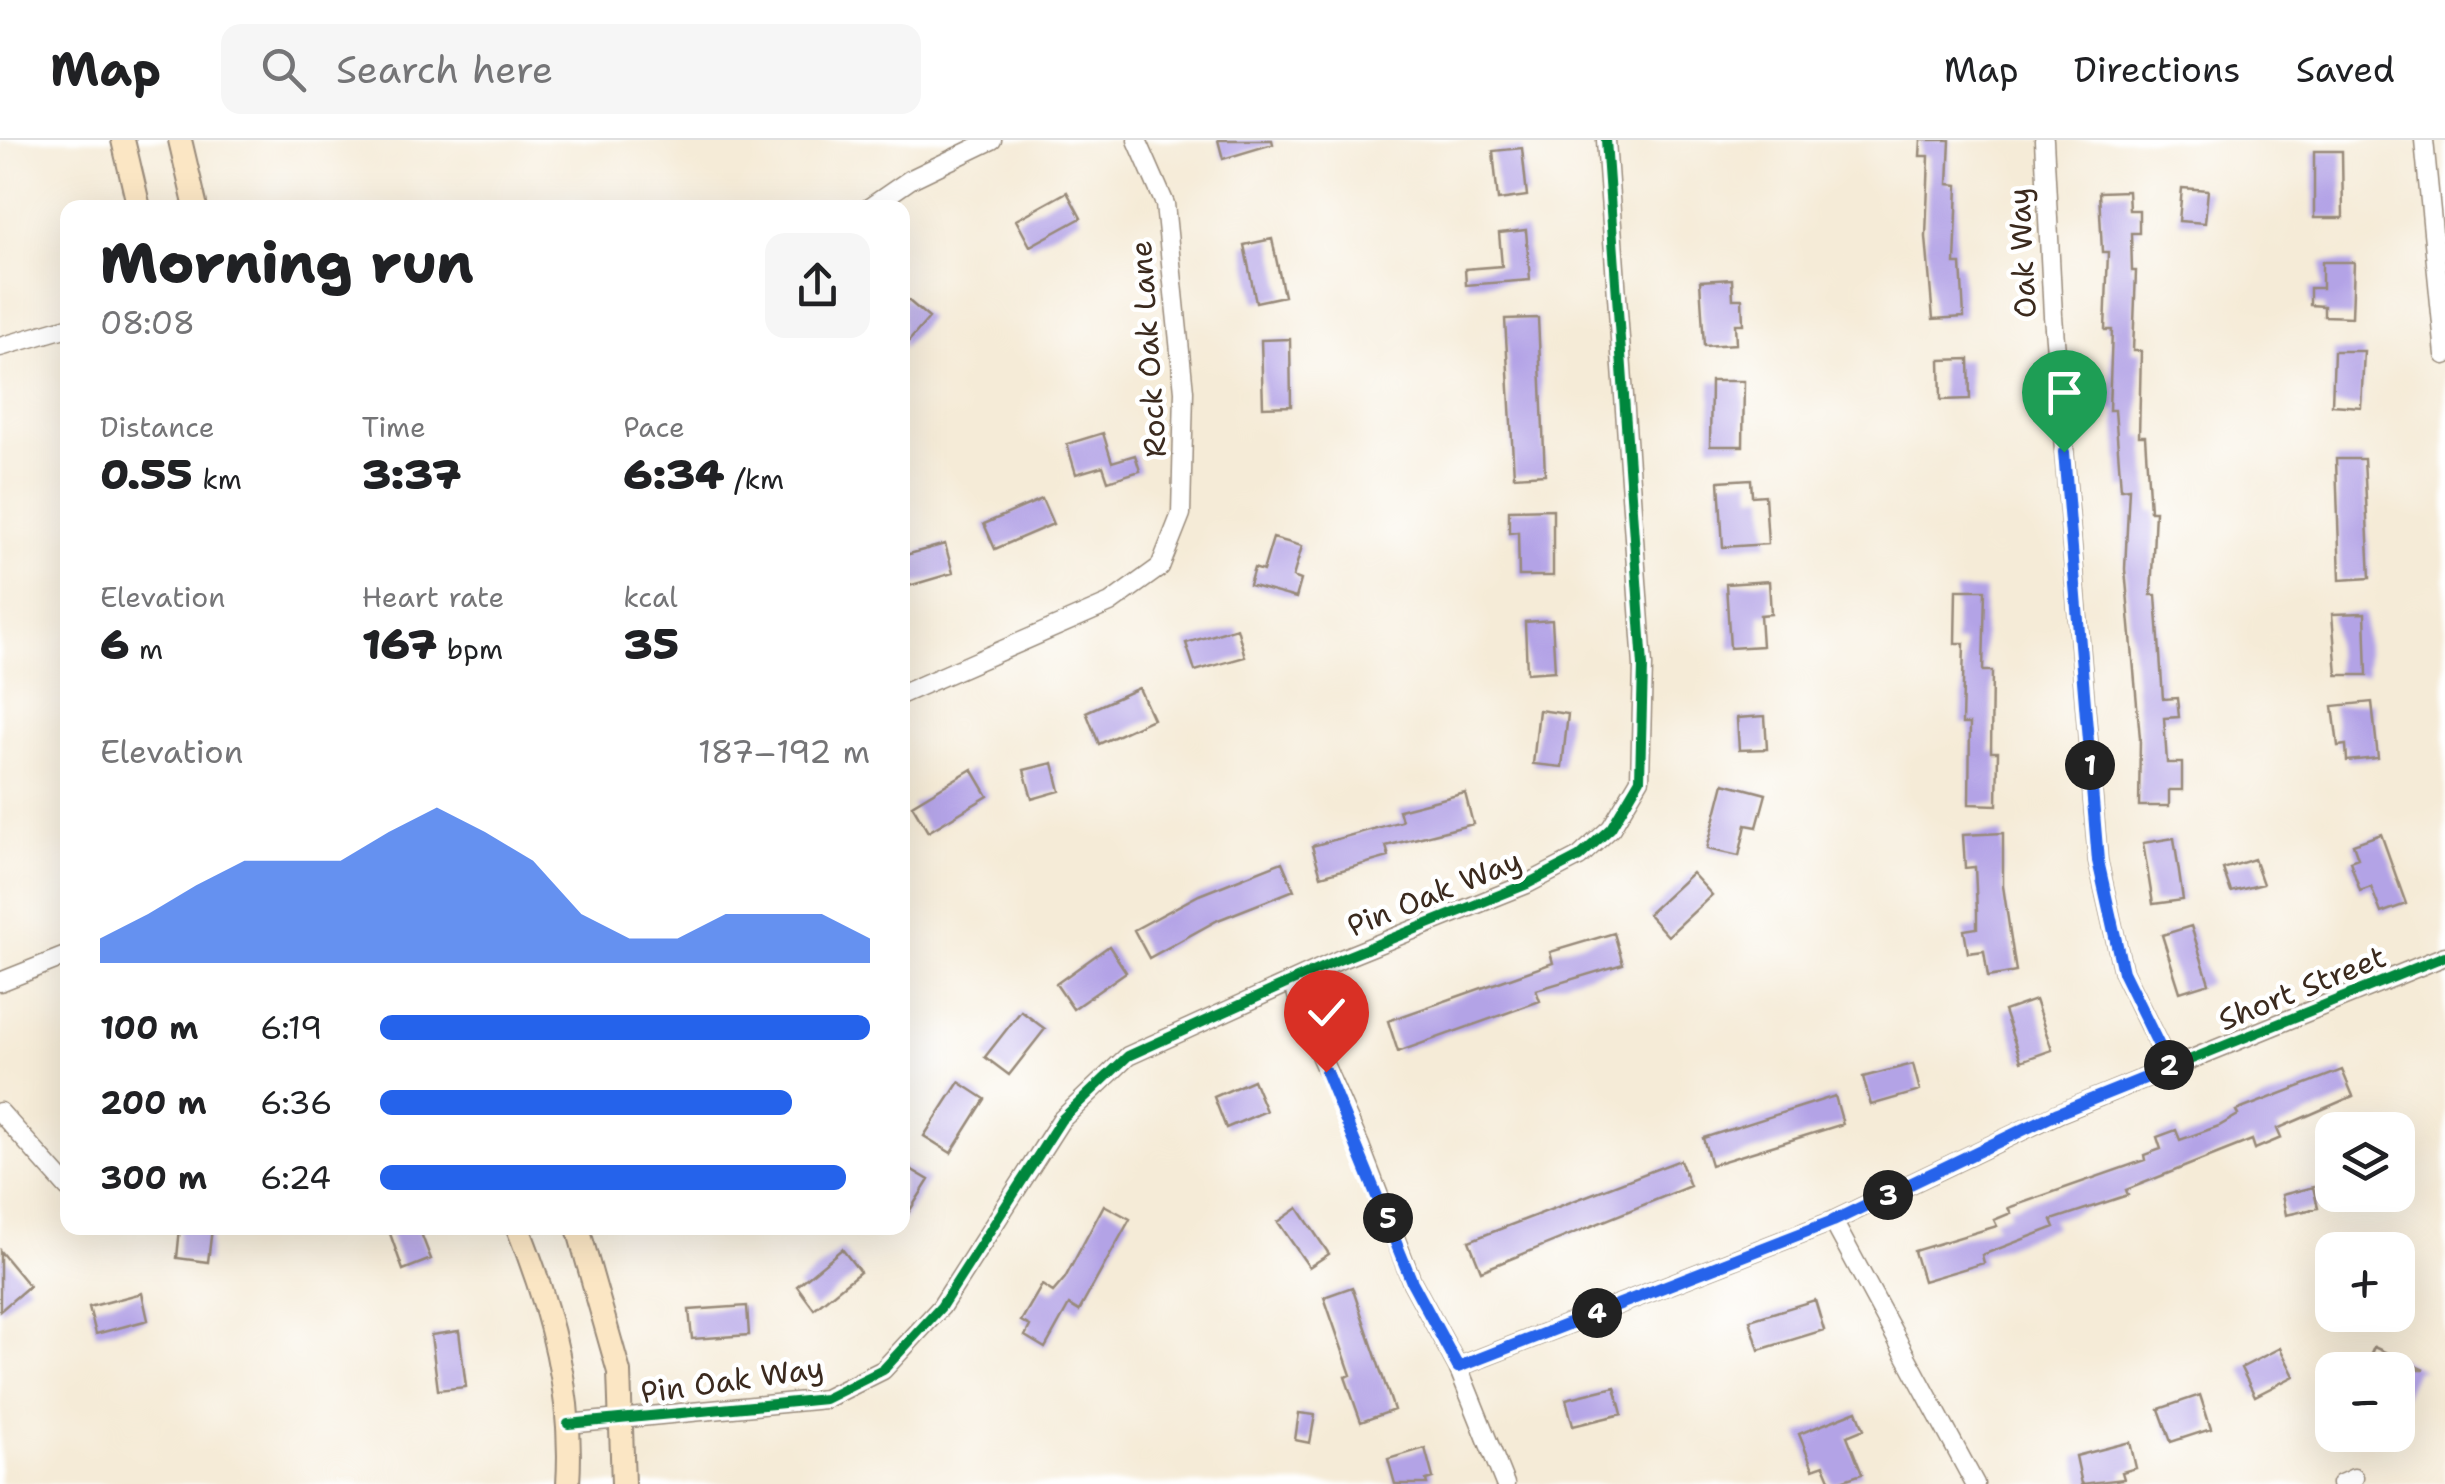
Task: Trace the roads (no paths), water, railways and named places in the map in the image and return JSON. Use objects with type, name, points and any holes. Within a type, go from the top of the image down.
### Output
[{"type":"street","points":[[123,140],[137,200]]},
{"type":"street","points":[[180,140],[194,200]]},
{"type":"street","points":[[881,200],[911,179],[992,140]]},
{"type":"street","name":"Rock Oak Lane","points":[[910,690],[1110,603],[1160,567],[1181,514],[1184,390],[1165,204],[1137,140]]},
{"type":"street","name":"Pin Oak Way","points":[[568,1424],[825,1399],[883,1370],[941,1307],[1061,1120],[1128,1056],[1340,959],[1527,884],[1578,857],[1611,828],[1640,779],[1643,666],[1606,140]]},
{"type":"street","name":"Oak Way","points":[[2044,140],[2053,316],[2098,861],[2123,972],[2170,1068]]},
{"type":"street","points":[[2424,140],[2445,355]]},
{"type":"street","points":[[0,347],[60,329]]},
{"type":"street","name":"Short Street","points":[[1458,1367],[1833,1221],[2058,1113],[2445,956]]},
{"type":"street","points":[[0,982],[60,958]]},
{"type":"street","points":[[1294,983],[1301,1012],[1360,1146],[1412,1282],[1458,1367],[1505,1484]]},
{"type":"street","points":[[0,1112],[60,1179]]},
{"type":"street","points":[[1833,1221],[1975,1484]]},
{"type":"street","points":[[520,1235],[557,1343],[568,1424],[568,1484]]},
{"type":"street","points":[[580,1235],[610,1330],[623,1420],[623,1484]]}]
